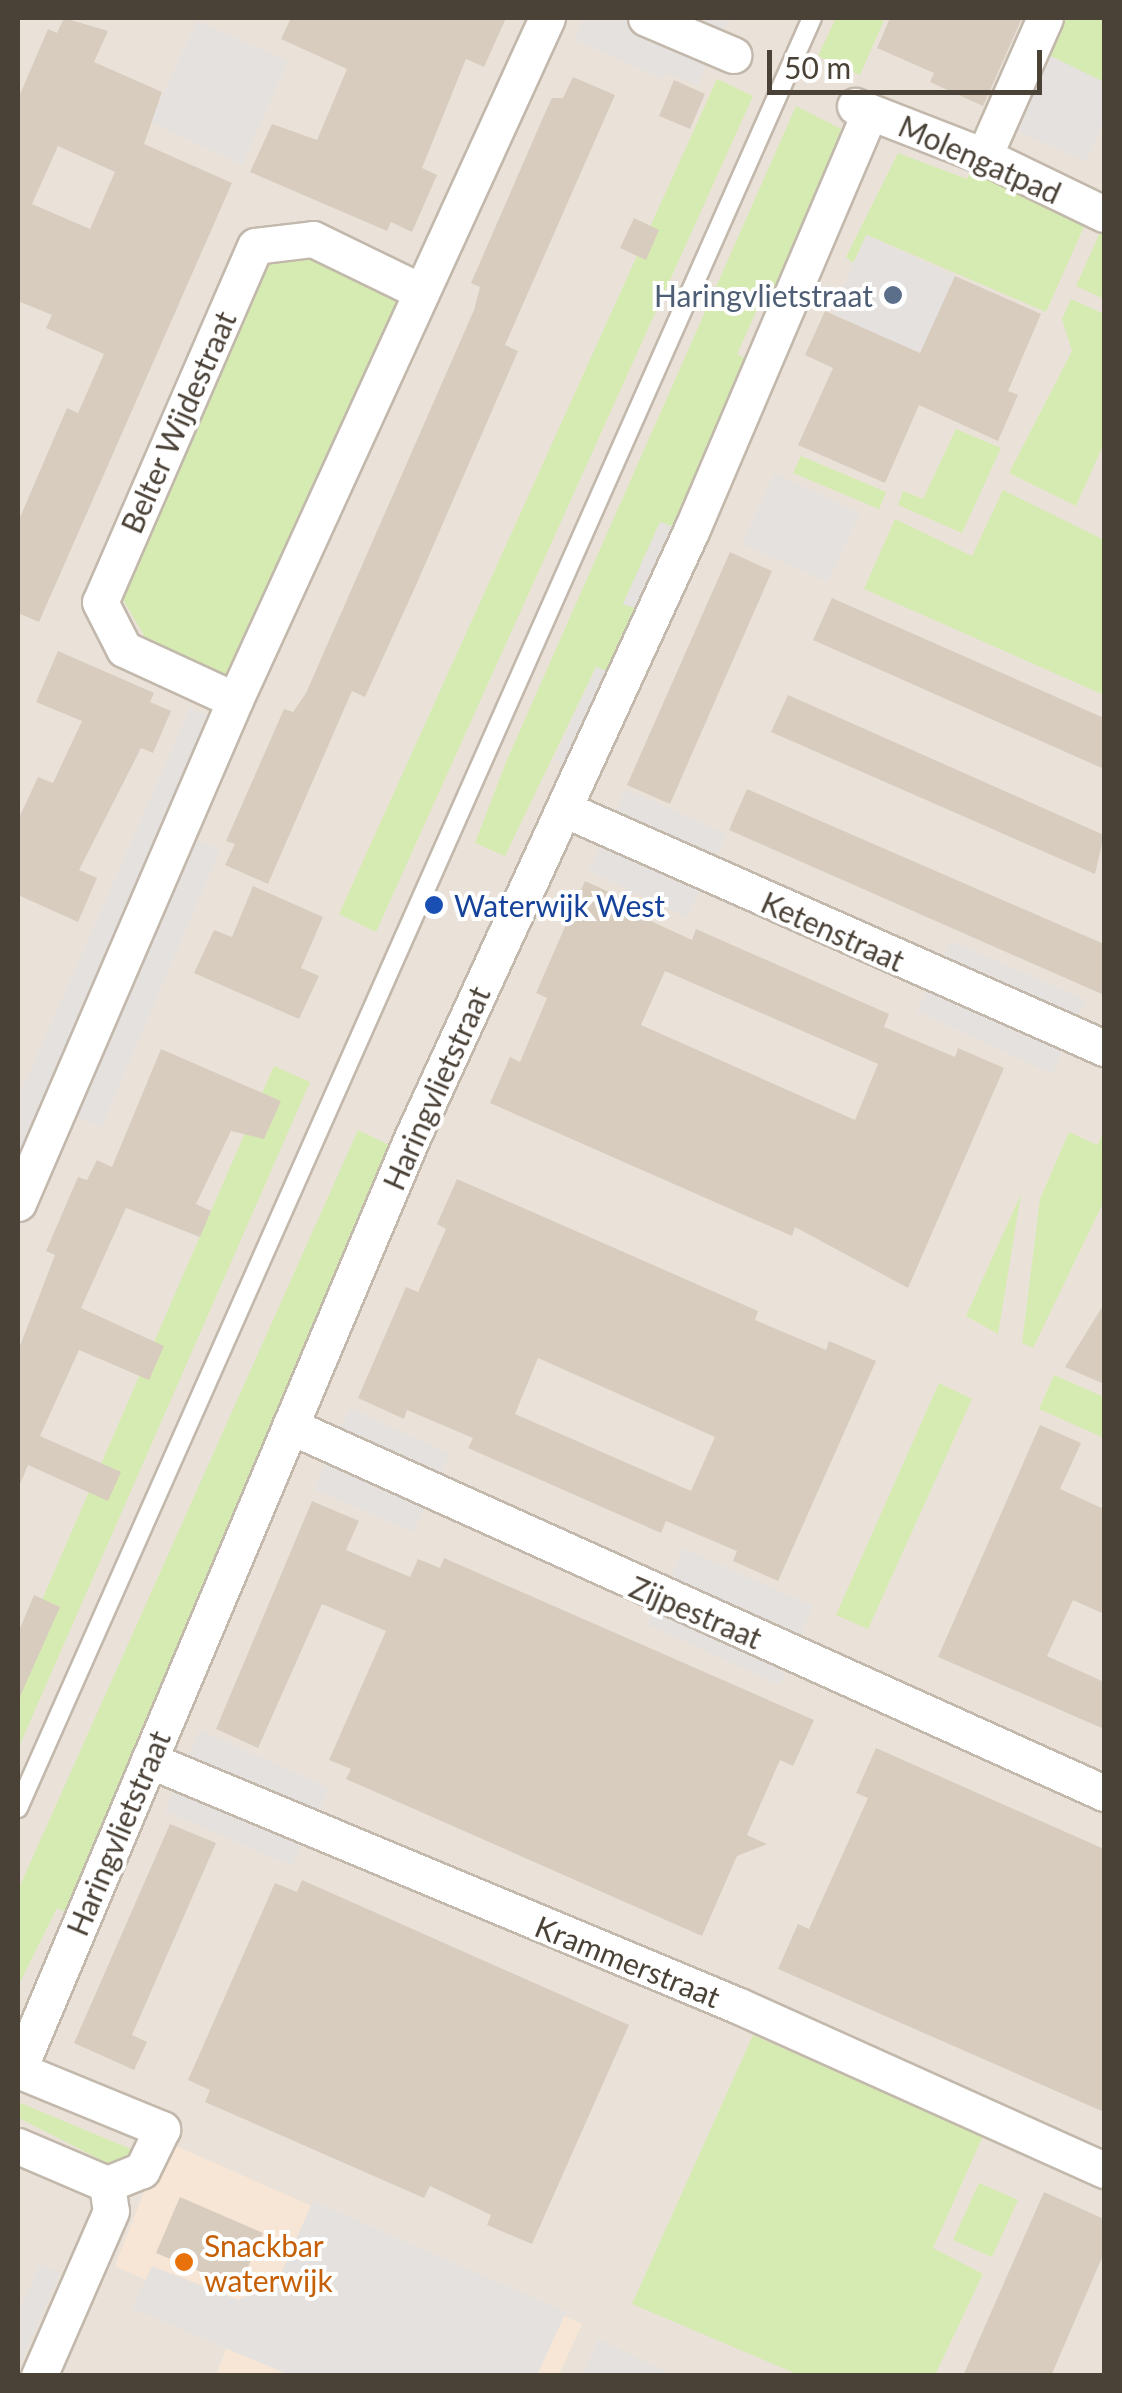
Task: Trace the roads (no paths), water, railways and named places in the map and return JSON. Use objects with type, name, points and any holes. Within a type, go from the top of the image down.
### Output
[{"type":"street","points":[[18,1202],[234,700],[547,18]]},
{"type":"street","points":[[646,18],[733,55]]},
{"type":"street","points":[[984,156],[1045,18]]},
{"type":"street","name":"Molengatpad","points":[[863,109],[984,156],[1104,214]]},
{"type":"street","name":"Haringvlietstraat","points":[[18,2070],[412,1138],[564,809],[863,109]]},
{"type":"street","name":"Belter Wijdestraat","points":[[234,700],[124,649],[100,602],[255,246],[313,239],[420,291]]},
{"type":"street","name":"Ketenstraat","points":[[564,809],[1104,1048]]},
{"type":"street","name":"Zijpestraat","points":[[290,1426],[1104,1793]]},
{"type":"street","name":"Krammerstraat","points":[[149,1760],[739,2006],[1104,2170]]},
{"type":"street","points":[[18,2070],[162,2129],[142,2170],[107,2184],[18,2146]]},
{"type":"street","points":[[39,2376],[97,2249],[110,2211],[107,2184]]},
{"type":"lane","points":[[18,1808],[812,18]]},
{"type":"place","name":"Haringvlietstraat","points":[[893,295]]},
{"type":"place","name":"Waterwijk West","points":[[434,905]]},
{"type":"place","name":"Snackbar waterwijk","points":[[184,2262]]}]
